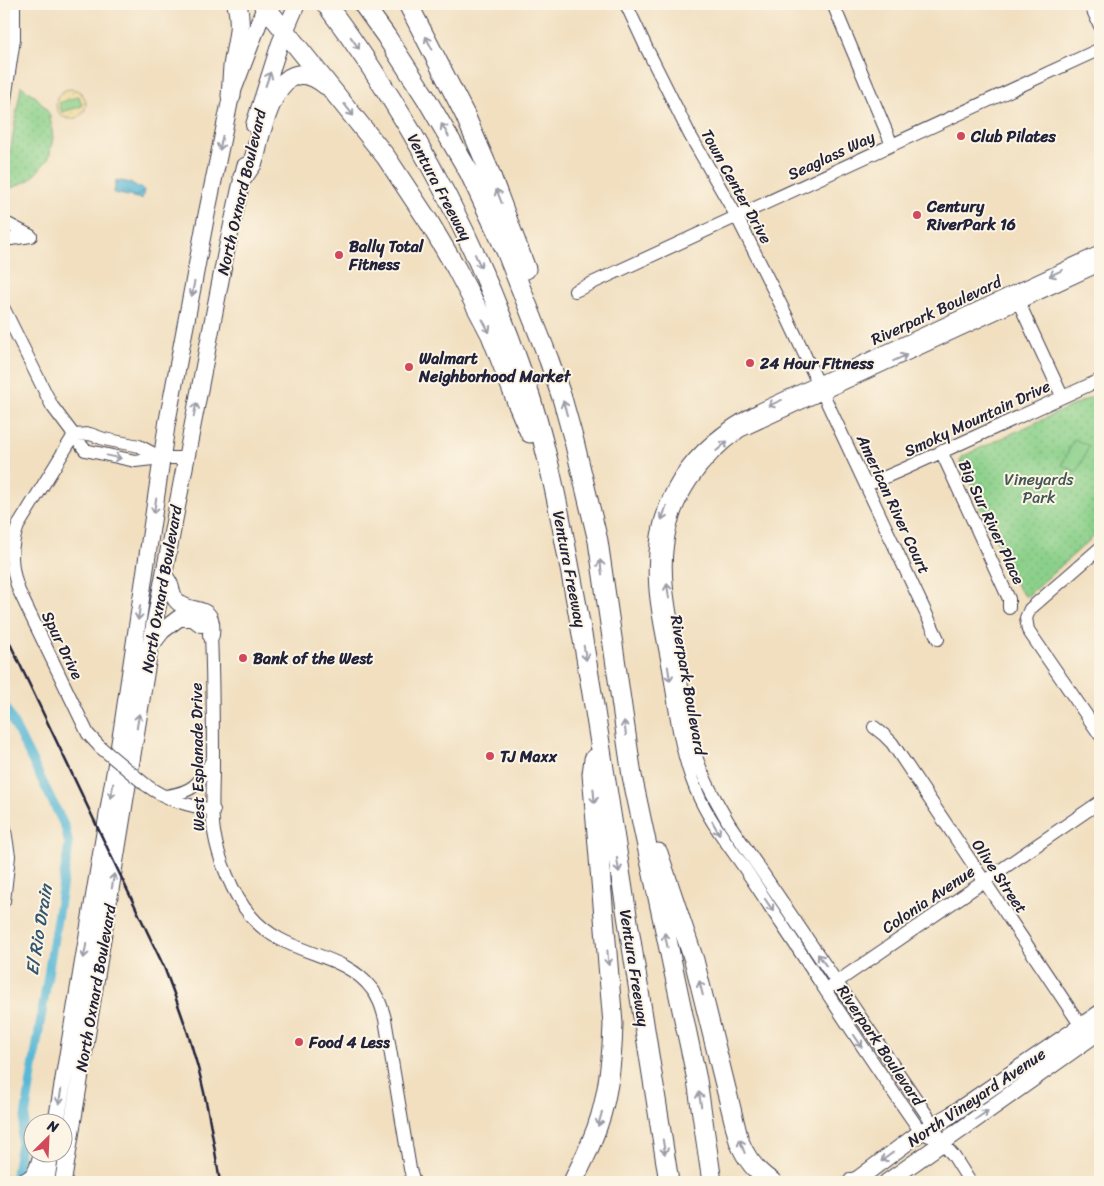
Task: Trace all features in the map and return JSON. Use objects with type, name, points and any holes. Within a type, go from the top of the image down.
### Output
[{"type":"highway","points":[[231,96],[233,66],[239,38],[239,13],[236,4]]},
{"type":"highway","name":"Ventura Freeway","points":[[326,4],[356,45],[408,126],[437,177],[462,226],[502,317],[525,379],[554,484],[577,602],[669,1182]]},
{"type":"highway","name":"Ventura Freeway","points":[[363,4],[426,98],[469,172],[506,251],[550,360],[574,441],[598,541],[632,776],[697,1080],[712,1182]]},
{"type":"highway","points":[[408,4],[465,115],[488,168],[523,260],[550,360]]},
{"type":"highway","points":[[264,5],[386,157],[429,222],[456,268],[491,335],[518,405],[554,484]]},
{"type":"highway","points":[[243,177],[252,163],[265,119],[274,98],[284,82],[293,76],[302,74],[312,76],[334,92]]},
{"type":"highway","points":[[573,1182],[597,1129],[604,1106],[612,1056],[613,1024],[592,774],[598,730]]},
{"type":"highway","points":[[632,776],[694,960],[739,1141],[752,1166],[772,1182]]},
{"type":"main road","name":"North Oxnard Boulevard","points":[[58,1114],[122,728],[162,458],[205,222],[231,96],[264,5]]},
{"type":"main road","name":"North Oxnard Boulevard","points":[[63,1182],[150,647],[226,252],[251,134],[285,31],[295,7]]},
{"type":"main road","points":[[164,575],[177,601],[208,616],[212,624],[211,635]]},
{"type":"main road","points":[[150,647],[162,631],[183,617],[198,621],[211,635]]},
{"type":"main road","name":"North Vineyard Avenue","points":[[854,1182],[927,1128],[951,1115],[1100,1013]]},
{"type":"main road","points":[[1038,1076],[1049,1057],[1080,1033],[1081,1026]]},
{"type":"main road","name":"North Vineyard Avenue","points":[[889,1181],[1100,1031]]},
{"type":"main road","points":[[22,1182],[34,1176],[39,1164]]},
{"type":"main road","points":[[46,1182],[49,1164]]},
{"type":"street","points":[[4,106],[7,61],[14,39],[14,4]]},
{"type":"street","name":"Town Center Drive","points":[[626,4],[690,135],[737,217],[822,388]]},
{"type":"street","points":[[832,4],[892,145]]},
{"type":"street","points":[[1090,4],[1100,26]]},
{"type":"street","points":[[4,7],[4,42]]},
{"type":"street","name":"Seaglass Way","points":[[575,292],[1100,49]]},
{"type":"street","points":[[4,222],[14,229],[31,236],[4,240]]},
{"type":"street","name":"Riverpark Boulevard","points":[[927,1128],[836,981],[730,825],[708,787],[694,750],[688,718],[667,583],[666,546],[676,511],[693,477],[709,458],[740,431],[822,388],[1100,252]]},
{"type":"street","name":"Riverpark Boulevard","points":[[970,1182],[953,1155],[927,1128],[825,991],[718,832],[700,799],[686,762],[677,720],[655,585],[654,555],[665,508],[684,471],[697,454],[711,441],[742,419],[822,388],[1019,303],[1100,265]]},
{"type":"street","points":[[1019,303],[1062,396]]},
{"type":"street","points":[[4,309],[52,406],[62,422],[74,435],[90,434],[104,439],[139,446],[162,458],[186,458]]},
{"type":"street","name":"Smoky Mountain Drive","points":[[867,484],[1100,380]]},
{"type":"street","name":"American River Court","points":[[822,388],[938,639]]},
{"type":"street","name":"Spur Drive","points":[[74,435],[18,526],[11,555],[12,573],[18,591],[88,734],[100,747],[146,785],[164,797],[214,810]]},
{"type":"street","name":"Big Sur River Place","points":[[941,452],[1009,598],[1009,608]]},
{"type":"street","points":[[1100,548],[1030,609],[1026,618],[1028,630],[1100,735]]},
{"type":"street","name":"West Esplanade Drive","points":[[211,635],[213,830],[219,853],[239,899],[250,915],[265,930],[291,946],[343,965],[371,987],[377,997],[385,1019],[410,1169],[414,1182]]},
{"type":"street","name":"Olive Street","points":[[874,727],[884,734],[892,744],[1081,1026]]},
{"type":"street","points":[[164,797],[182,794],[192,788],[206,774],[213,757]]},
{"type":"street","name":"Colonia Avenue","points":[[825,991],[836,981],[1100,802]]},
{"type":"street","points":[[4,825],[9,856],[4,901]]},
{"type":"street","points":[[4,1180],[17,1182]]},
{"type":"green space","points":[[21,86],[35,96],[45,107],[50,116],[53,138],[49,158],[31,179],[14,187],[4,189],[4,163],[11,148]]},
{"type":"green space","points":[[79,96],[82,106],[62,112],[59,103]]},
{"type":"green space","name":"Vineyards Park","points":[[1100,393],[1100,531],[1026,597],[1019,590],[960,461],[963,456]]},
{"type":"green space","points":[[1074,439],[1089,446],[1077,472],[1062,465]]},
{"type":"sand","points":[[71,89],[77,90],[85,98],[85,110],[77,118],[71,119],[65,118],[57,110],[56,104],[57,98],[65,90]]},
{"type":"water","points":[[116,180],[131,183],[144,190],[142,199],[114,193]]},
{"type":"waterway","name":"El Rio Drain","points":[[4,704],[65,827],[69,845],[16,1173]]},
{"type":"railway","points":[[4,631],[164,967],[184,1021],[199,1070],[220,1182]]},
{"type":"place","name":"Club Pilates","points":[[961,136]]},
{"type":"place","name":"Century RiverPark 16","points":[[917,215]]},
{"type":"place","name":"Bally Total Fitness","points":[[339,255]]},
{"type":"place","name":"24 Hour Fitness","points":[[750,363]]},
{"type":"place","name":"Walmart Neighborhood Market","points":[[409,367]]},
{"type":"place","name":"Bank of the West","points":[[243,658]]},
{"type":"place","name":"TJ Maxx","points":[[490,756]]},
{"type":"place","name":"Food 4 Less","points":[[299,1042]]}]
